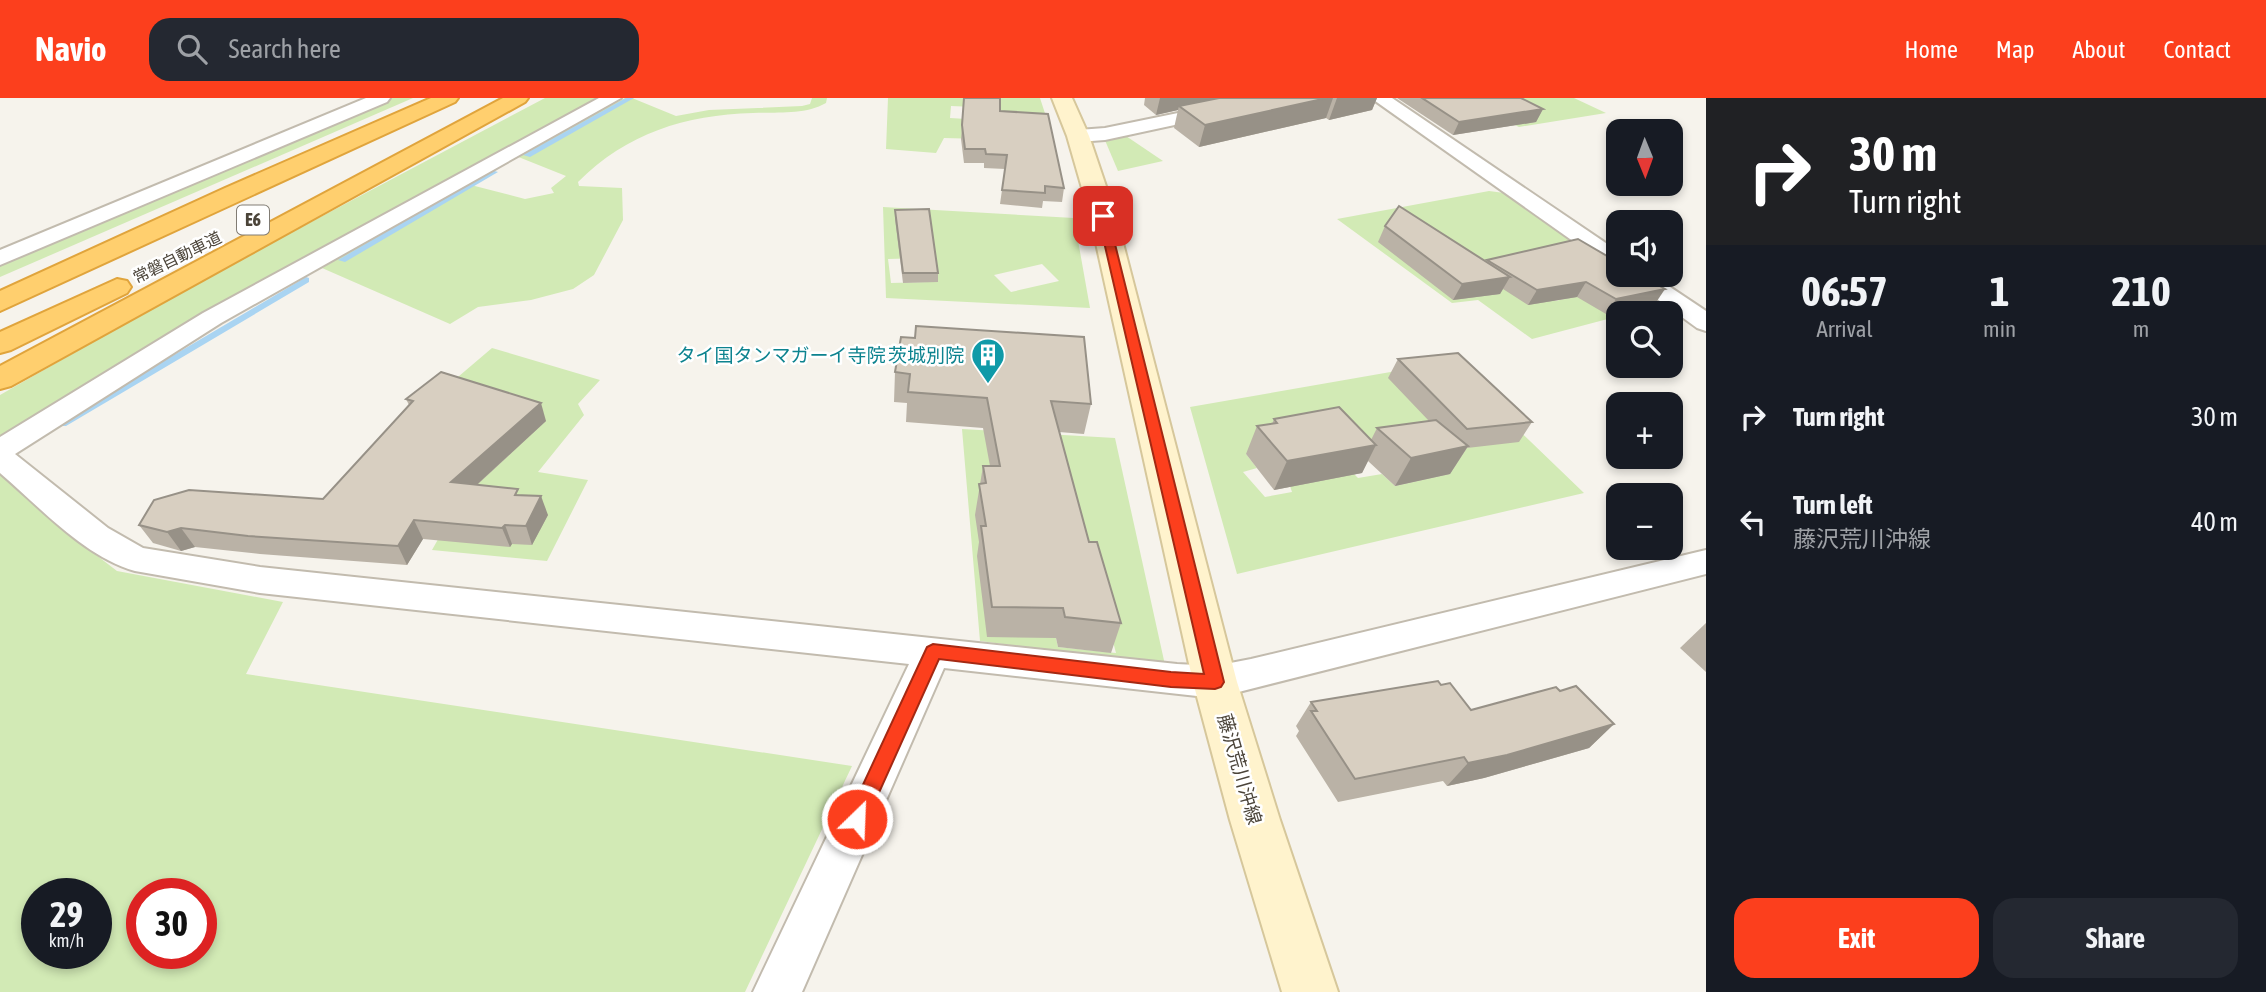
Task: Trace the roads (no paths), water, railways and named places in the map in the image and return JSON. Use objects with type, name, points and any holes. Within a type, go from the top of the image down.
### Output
[{"type":"highway","name":"常磐自動車道","points":[[0,302],[234,193],[448,98]]},
{"type":"highway","name":"常磐自動車道","points":[[0,344],[506,98]]},
{"type":"highway","points":[[0,379],[519,98]]},
{"type":"highway","points":[[0,291],[234,193]]},
{"type":"main road","name":"藤沢荒川沖線","points":[[1062,98],[1078,136],[1103,216],[1215,682],[1255,820],[1310,992]]},
{"type":"street","points":[[0,258],[381,98]]},
{"type":"street","points":[[0,450],[212,318],[612,98]]},
{"type":"street","points":[[1078,136],[1105,134],[1277,98]]},
{"type":"street","points":[[1380,98],[1606,253]]},
{"type":"street","points":[[1654,287],[1675,301]]},
{"type":"street","points":[[1683,302],[1706,297]]},
{"type":"street","points":[[1683,307],[1706,323]]},
{"type":"street","points":[[0,457],[96,536],[135,559],[260,580],[1171,680],[1215,682],[1706,562]]},
{"type":"street","points":[[777,992],[933,652]]},
{"type":"waterway","points":[[527,155],[631,98]]},
{"type":"waterway","points":[[342,260],[494,172]]},
{"type":"waterway","points":[[62,424],[306,280]]},
{"type":"place","name":"タイ国タンマガーイ寺院 茨城別院","points":[[988,385]]}]
